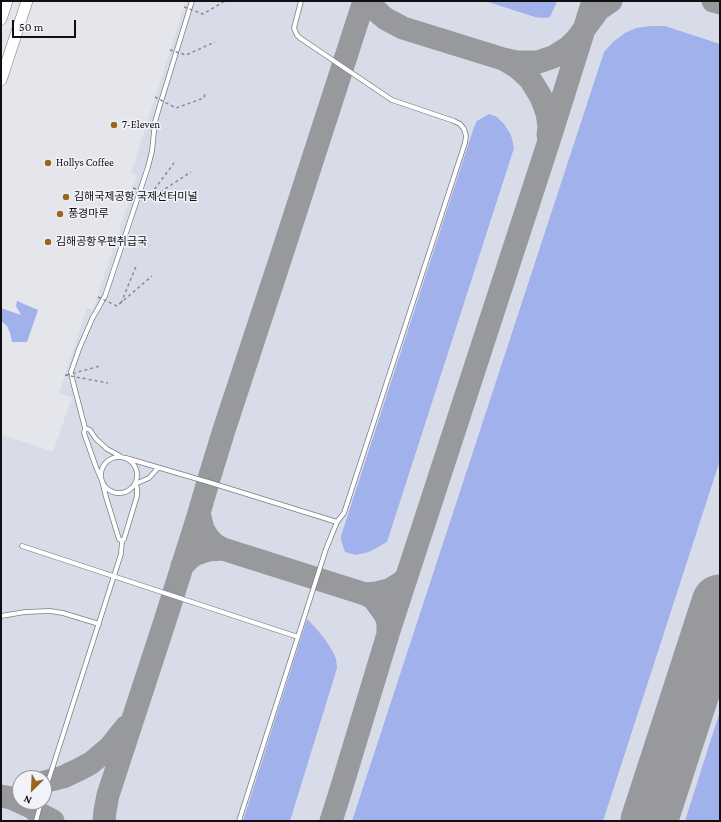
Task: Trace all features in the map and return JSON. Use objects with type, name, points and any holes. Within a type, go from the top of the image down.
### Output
[{"type":"main road","points":[[1,19],[7,1]]},
{"type":"main road","points":[[1,80],[26,1]]},
{"type":"lane","points":[[122,541],[119,539],[102,481],[84,433],[85,428],[71,372],[92,319],[105,296],[148,166],[152,151],[155,122],[192,1]]},
{"type":"lane","points":[[239,821],[326,549],[336,522],[344,513],[465,143],[466,136],[460,124],[392,100],[300,38],[294,28],[301,1]]},
{"type":"lane","points":[[85,428],[90,430],[96,439],[107,449],[120,457]]},
{"type":"lane","points":[[126,458],[135,466],[137,478],[135,484],[131,489],[120,494],[108,491],[104,487],[100,475],[101,469],[108,460],[114,457],[120,457],[126,458],[208,482],[336,522]]},
{"type":"lane","points":[[135,484],[149,478],[158,468]]},
{"type":"lane","points":[[52,770],[121,554],[122,541],[124,540],[137,496],[137,488],[135,484]]},
{"type":"lane","points":[[22,546],[298,637]]},
{"type":"lane","points":[[1,616],[26,612],[50,611],[63,613],[99,624]]},
{"type":"lane","points":[[36,821],[39,810]]},
{"type":"path","points":[[184,7],[203,14],[225,1]]},
{"type":"path","points":[[170,50],[186,55],[215,42]]},
{"type":"path","points":[[155,97],[176,108],[204,98],[205,94]]},
{"type":"path","points":[[151,194],[174,163]]},
{"type":"path","points":[[133,188],[154,196],[191,172]]},
{"type":"path","points":[[121,303],[137,264]]},
{"type":"path","points":[[98,297],[117,306],[152,276]]},
{"type":"path","points":[[100,366],[65,375],[108,383]]},
{"type":"shaded area","points":[[186,1],[720,1],[720,821],[1,821],[1,434],[53,452],[72,397],[59,393],[87,308],[93,310],[137,176],[131,173]]},
{"type":"shaded area","points":[[485,1],[557,1],[550,17],[545,18],[535,17]]},
{"type":"shaded area","points":[[665,26],[720,44],[720,460],[603,821],[352,821],[604,52],[613,42],[625,33],[636,28]]},
{"type":"shaded area","points":[[489,114],[497,117],[504,124],[511,135],[514,148],[387,542],[365,553],[355,555],[345,552],[341,536],[474,127],[477,121]]},
{"type":"shaded area","points":[[17,301],[38,310],[27,342],[12,342],[7,326],[1,321],[1,308],[21,315],[16,306]]},
{"type":"shaded area","points":[[307,619],[324,638],[332,650],[336,659],[337,668],[290,821],[243,821]]},
{"type":"shaded area","points":[[720,711],[720,821],[685,821]]},
{"type":"taxiway","points":[[104,821],[108,795],[164,624],[224,430],[364,1]]},
{"type":"taxiway","points":[[371,1],[381,15],[403,28],[517,62],[538,62],[553,57],[569,47],[598,10],[611,1]]},
{"type":"taxiway","points":[[331,821],[388,634],[548,144],[593,1]]},
{"type":"taxiway","points":[[713,1],[720,3]]},
{"type":"taxiway","points":[[505,60],[518,68],[530,79],[541,97],[547,113],[549,126],[548,135]]},
{"type":"taxiway","points":[[182,566],[196,554],[208,550],[223,549],[214,544],[207,536],[203,529],[199,513]]},
{"type":"taxiway","points":[[223,549],[365,594]]},
{"type":"taxiway","points":[[388,634],[386,616],[373,598],[365,594],[389,590],[402,582],[407,576]]},
{"type":"taxiway","points":[[52,780],[63,777],[91,763],[110,747],[126,727]]},
{"type":"taxiway","points":[[1,796],[12,798]]},
{"type":"taxiway","points":[[35,810],[53,821]]},
{"type":"runway","points":[[649,821],[720,603]]},
{"type":"place","name":"7-Eleven","points":[[114,125]]},
{"type":"place","name":"Hollys Coffee","points":[[48,163]]},
{"type":"place","name":"김해국제공항 국제선터미널","points":[[66,197]]},
{"type":"place","name":"풍경마루","points":[[60,214]]},
{"type":"place","name":"김해공항우편취급국","points":[[48,242]]}]
